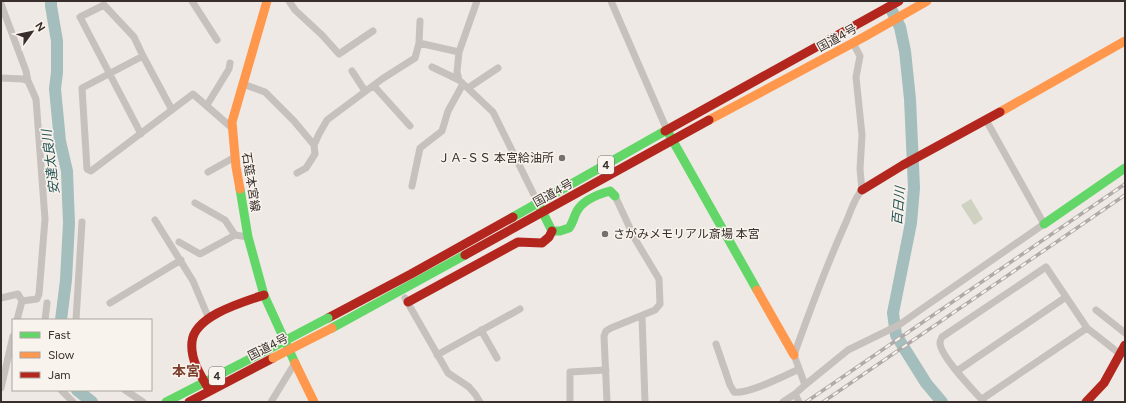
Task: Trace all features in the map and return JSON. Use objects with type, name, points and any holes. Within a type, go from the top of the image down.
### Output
[{"type":"main road","name":"石筵本宮線","points":[[267,1],[232,122],[235,157],[248,237],[264,295],[314,402]]},
{"type":"main road","name":"国道4号","points":[[166,402],[411,274],[899,1]]},
{"type":"main road","name":"国道4号","points":[[189,402],[402,291],[673,140],[853,43],[926,1]]},
{"type":"main road","points":[[862,190],[903,165],[1125,41]]},
{"type":"main road","points":[[667,130],[794,355]]},
{"type":"main road","points":[[1044,224],[1125,168]]},
{"type":"main road","points":[[552,231],[559,232],[568,230],[573,224],[580,207],[598,195],[610,191],[615,196]]},
{"type":"main road","points":[[538,203],[552,231]]},
{"type":"main road","points":[[408,302],[518,242],[537,244],[542,243],[546,241],[552,231]]},
{"type":"main road","points":[[210,391],[194,361],[191,344],[195,330],[209,319],[264,295]]},
{"type":"main road","points":[[1086,402],[1104,383],[1125,345]]},
{"type":"street","points":[[192,1],[217,40]]},
{"type":"street","points":[[289,1],[295,10],[322,35],[339,54],[373,31]]},
{"type":"street","points":[[463,84],[458,72],[459,52],[477,1]]},
{"type":"street","points":[[611,1],[667,130]]},
{"type":"street","points":[[1,4],[26,71],[28,81],[36,99],[45,219],[40,291],[37,299],[22,301]]},
{"type":"street","points":[[141,134],[80,17],[104,5],[134,37],[172,110]]},
{"type":"street","points":[[297,173],[306,168],[315,154],[314,145],[318,134],[327,120],[365,91],[415,58],[419,43],[420,21]]},
{"type":"street","points":[[419,43],[459,52]]},
{"type":"street","points":[[805,385],[794,355],[816,293],[837,242],[857,196],[862,190],[860,169],[862,134],[856,77],[860,56],[853,43]]},
{"type":"street","points":[[143,56],[82,88],[87,170],[91,172],[193,94],[232,128]]},
{"type":"street","points":[[207,105],[229,69],[230,63]]},
{"type":"street","points":[[432,67],[463,84],[493,112],[538,203]]},
{"type":"street","points":[[412,186],[420,148],[442,131],[448,111],[463,84],[498,68]]},
{"type":"street","points":[[352,71],[365,91]]},
{"type":"street","points":[[1,78],[24,79],[28,81]]},
{"type":"street","points":[[244,84],[265,92],[294,121],[314,145]]},
{"type":"street","points":[[374,86],[410,126]]},
{"type":"street","points":[[784,402],[796,398],[805,385],[848,350],[899,326],[1044,224],[986,120]]},
{"type":"street","points":[[208,172],[235,157]]},
{"type":"street","points":[[607,402],[604,336],[606,331],[655,310],[660,304],[659,280],[634,239],[615,196]]},
{"type":"street","points":[[195,203],[225,220],[235,235]]},
{"type":"street","points":[[155,220],[193,281],[209,319]]},
{"type":"street","points":[[76,319],[82,222]]},
{"type":"street","points":[[179,242],[200,254],[235,235],[248,237]]},
{"type":"street","points":[[110,303],[181,260]]},
{"type":"street","points":[[1087,328],[983,401],[957,371],[940,343],[942,337],[1046,267],[1087,328],[1120,354]]},
{"type":"street","points":[[402,291],[448,373],[469,388],[480,402]]},
{"type":"street","points":[[1,298],[18,294],[22,301],[17,319]]},
{"type":"street","points":[[957,371],[1066,297]]},
{"type":"street","points":[[45,319],[47,303]]},
{"type":"street","points":[[438,355],[520,309]]},
{"type":"street","points":[[1096,310],[1125,333]]},
{"type":"street","points":[[642,316],[645,402]]},
{"type":"street","points":[[481,330],[497,358]]},
{"type":"street","points":[[1,388],[12,340]]},
{"type":"street","points":[[716,344],[730,385],[734,392],[738,393],[768,383],[799,369]]},
{"type":"street","points":[[271,402],[295,363]]},
{"type":"street","points":[[570,402],[570,372],[606,370]]},
{"type":"street","points":[[62,391],[73,402]]},
{"type":"street","points":[[126,391],[143,402]]},
{"type":"green space","points":[[971,199],[983,219],[974,225],[961,205]]},
{"type":"waterway","name":"安達太良川","points":[[51,1],[57,41],[57,72],[55,89],[60,141],[67,171],[69,223],[66,280],[61,319]]},
{"type":"waterway","name":"百日川","points":[[892,11],[900,27],[905,51],[910,99],[914,188],[911,223],[893,313],[896,335],[926,383],[942,402]]},
{"type":"waterway","name":"安達太良川","points":[[78,391],[92,402]]},
{"type":"railway","points":[[806,402],[1125,184]]},
{"type":"railway","points":[[823,402],[1125,195]]},
{"type":"traffic: fast","points":[[513,217],[665,131]]},
{"type":"traffic: fast","points":[[669,134],[757,290]]},
{"type":"traffic: fast","points":[[1044,224],[1125,168]]},
{"type":"traffic: fast","points":[[240,189],[248,237],[264,295],[295,363]]},
{"type":"traffic: fast","points":[[540,207],[552,231],[560,231],[569,228],[577,211],[587,201],[610,191],[615,196]]},
{"type":"traffic: fast","points":[[332,328],[465,255]]},
{"type":"traffic: fast","points":[[269,349],[328,318]]},
{"type":"traffic: fast","points":[[166,402],[269,349]]},
{"type":"traffic: slow","points":[[240,189],[236,167],[232,122],[267,1]]},
{"type":"traffic: slow","points":[[709,120],[864,37],[927,1]]},
{"type":"traffic: slow","points":[[1000,112],[1125,41]]},
{"type":"traffic: slow","points":[[757,290],[794,355]]},
{"type":"traffic: slow","points":[[273,358],[332,328]]},
{"type":"traffic: slow","points":[[295,363],[314,402]]},
{"type":"traffic: jam","points":[[665,131],[899,1]]},
{"type":"traffic: jam","points":[[862,190],[903,165],[1000,112]]},
{"type":"traffic: jam","points":[[465,255],[709,120]]},
{"type":"traffic: jam","points":[[328,318],[513,217]]},
{"type":"traffic: jam","points":[[408,302],[518,242],[542,243],[549,237],[552,231]]},
{"type":"traffic: jam","points":[[210,391],[194,361],[192,342],[195,333],[201,325],[221,311],[264,295]]},
{"type":"traffic: jam","points":[[1086,402],[1104,383],[1125,345]]},
{"type":"traffic: jam","points":[[189,402],[273,358]]},
{"type":"place","name":"ＪＡ-ＳＳ 本宮給油所","points":[[562,158]]},
{"type":"place","name":"さがみメモリアル斎場 本宮","points":[[605,234]]},
{"type":"district","name":"本宮","points":[[186,371]]}]
